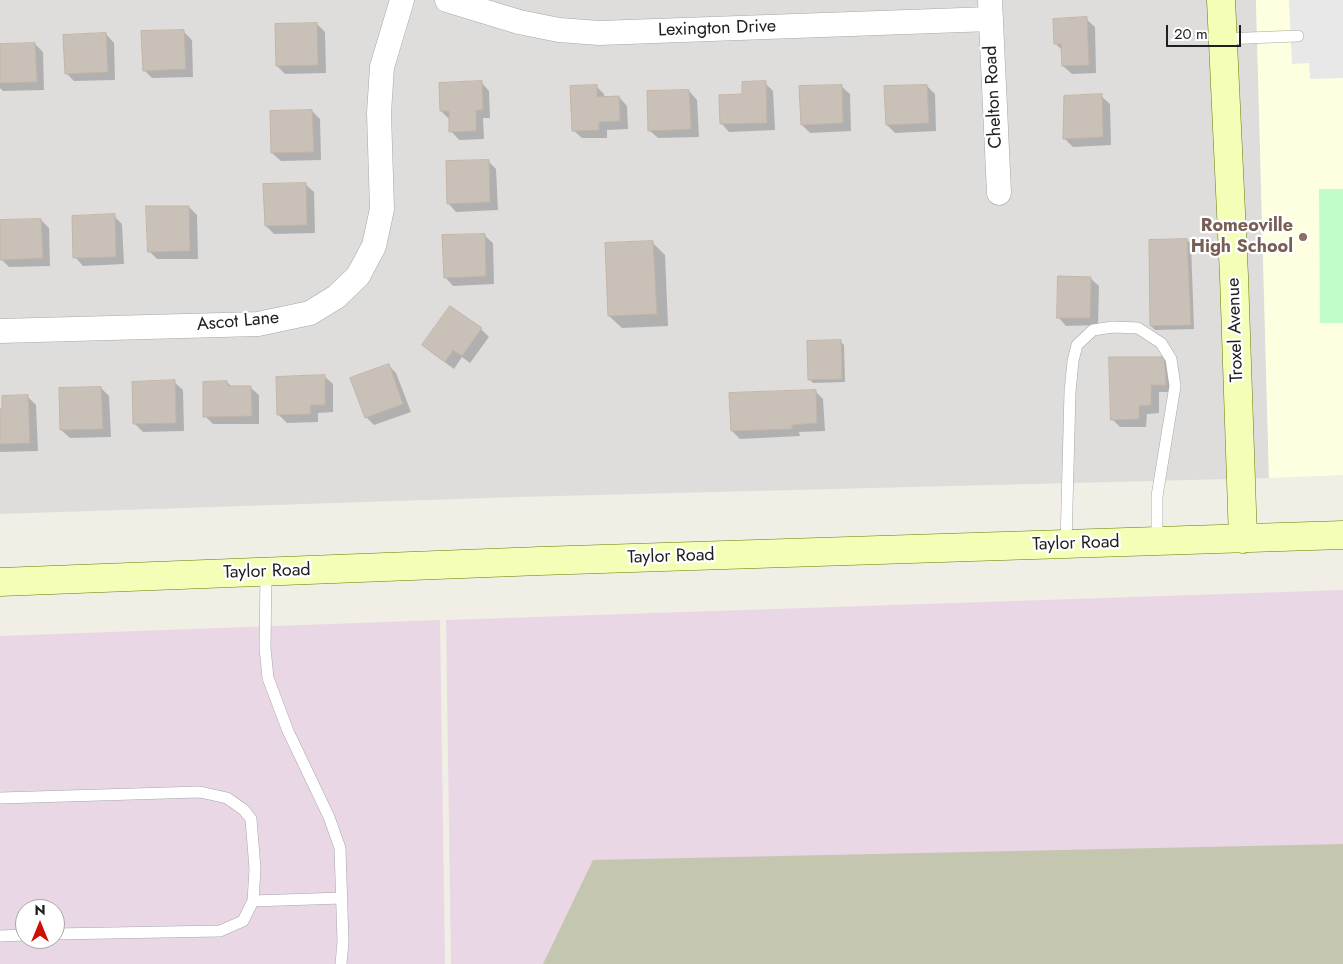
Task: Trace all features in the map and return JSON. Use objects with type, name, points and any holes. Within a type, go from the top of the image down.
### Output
[{"type":"main road","name":"Troxel Avenue","points":[[1221,0],[1234,276],[1243,539]]},
{"type":"main road","name":"Taylor Road","points":[[0,582],[550,561],[1343,535]]},
{"type":"street","name":"Ascot Lane","points":[[0,331],[258,324],[310,313],[336,297],[358,276],[374,246],[382,209],[379,113],[382,67],[402,0]]},
{"type":"street","name":"Lexington Drive","points":[[447,0],[518,22],[559,30],[599,33],[990,10]]},
{"type":"street","name":"Chelton Road","points":[[990,10],[999,193]]},
{"type":"lane","points":[[1223,39],[1298,36]]},
{"type":"lane","points":[[1066,544],[1070,392],[1073,361],[1077,345],[1093,330],[1113,327],[1138,328],[1161,343],[1171,359],[1175,386],[1157,496],[1157,542]]},
{"type":"lane","points":[[266,572],[264,648],[268,678],[288,731],[329,817],[340,848],[343,942],[341,964]]},
{"type":"lane","points":[[0,798],[200,792],[227,798],[244,810],[251,819],[255,869],[253,901],[243,921],[220,931],[65,934]]},
{"type":"lane","points":[[253,901],[342,898]]},
{"type":"lane","points":[[0,936],[15,935]]},
{"type":"shaded area","points":[[0,0],[1256,0],[1269,478],[517,497],[0,514]]},
{"type":"shaded area","name":"Romeoville High School","points":[[1256,0],[1343,0],[1343,475],[1269,478]]},
{"type":"shaded area","points":[[1289,0],[1343,0],[1343,78],[1310,79],[1309,63],[1292,64]]},
{"type":"shaded area","points":[[1343,590],[1343,964],[451,964],[446,620]]},
{"type":"shaded area","points":[[440,620],[445,964],[0,964],[0,636]]},
{"type":"shaded area","points":[[1343,844],[1343,964],[543,964],[593,860]]},
{"type":"green space","points":[[1319,189],[1343,189],[1343,323],[1320,323]]},
{"type":"building","points":[[1087,17],[1089,65],[1062,66],[1061,44],[1054,44],[1053,19]]},
{"type":"building","points":[[317,23],[318,65],[276,66],[275,24]]},
{"type":"building","points":[[184,30],[186,69],[143,71],[141,31]]},
{"type":"building","points":[[106,33],[108,72],[65,74],[63,35]]},
{"type":"building","points":[[35,43],[37,82],[0,83],[0,44]]},
{"type":"building","points":[[482,81],[483,110],[476,110],[476,131],[449,132],[449,111],[440,111],[439,83]]},
{"type":"building","points":[[766,81],[767,123],[720,124],[719,95],[742,94],[742,82]]},
{"type":"building","points":[[597,85],[597,97],[619,96],[620,121],[599,122],[599,130],[572,131],[570,86]]},
{"type":"building","points":[[842,85],[843,123],[801,125],[799,86]]},
{"type":"building","points":[[927,85],[929,123],[886,125],[884,86]]},
{"type":"building","points":[[689,90],[691,129],[648,131],[647,91]]},
{"type":"building","points":[[1102,94],[1103,137],[1063,139],[1064,96]]},
{"type":"building","points":[[312,110],[314,152],[271,153],[270,111]]},
{"type":"building","points":[[489,160],[490,202],[447,204],[446,161]]},
{"type":"building","points":[[306,183],[307,225],[265,226],[263,184]]},
{"type":"building","points":[[146,206],[189,206],[190,251],[148,252]]},
{"type":"building","points":[[115,214],[116,257],[73,258],[72,216]]},
{"type":"building","points":[[41,219],[43,258],[0,260],[0,220]]},
{"type":"building","points":[[485,234],[486,276],[444,278],[442,235]]},
{"type":"building","points":[[1187,239],[1191,325],[1150,326],[1149,240]]},
{"type":"building","points":[[653,241],[657,314],[608,316],[605,243]]},
{"type":"building","points":[[1058,276],[1091,277],[1090,318],[1057,318]]},
{"type":"building","points":[[450,306],[482,328],[462,356],[453,350],[445,362],[422,345]]},
{"type":"building","points":[[841,340],[842,379],[808,380],[807,341]]},
{"type":"building","points":[[1109,357],[1164,357],[1166,385],[1151,385],[1151,405],[1139,406],[1139,419],[1111,420]]},
{"type":"building","points":[[389,364],[403,404],[365,418],[350,378]]},
{"type":"building","points":[[325,375],[325,405],[310,405],[311,414],[277,415],[276,377]]},
{"type":"building","points":[[175,380],[176,423],[133,424],[132,382]]},
{"type":"building","points":[[227,381],[228,386],[251,386],[252,416],[203,417],[203,382]]},
{"type":"building","points":[[101,387],[103,429],[60,430],[59,388]]},
{"type":"building","points":[[816,390],[817,423],[792,425],[792,429],[731,431],[729,393]]},
{"type":"building","points":[[28,395],[30,443],[0,444],[2,396]]},
{"type":"place","name":"Romeoville High School","points":[[1303,237]]}]
